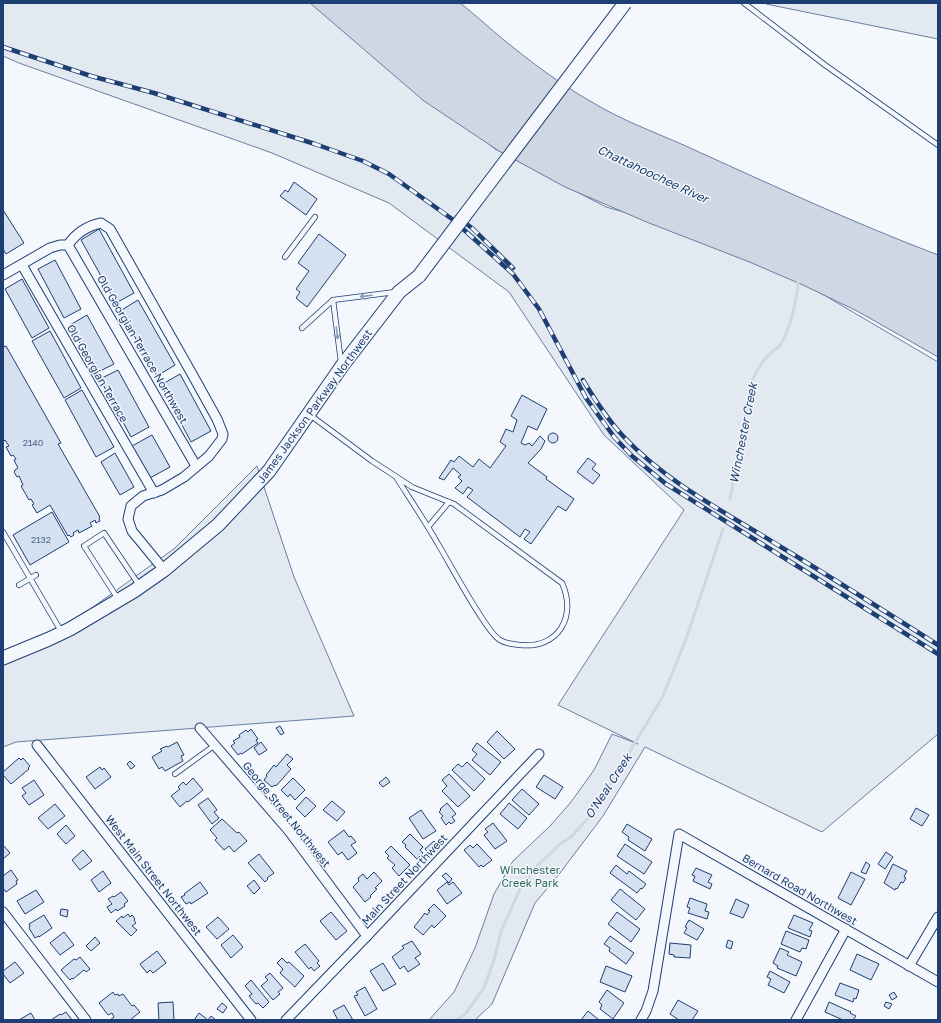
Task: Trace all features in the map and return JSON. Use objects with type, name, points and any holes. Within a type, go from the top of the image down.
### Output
[{"type":"main road","name":"James Jackson Parkway Northwest","points":[[3,658],[62,632],[140,587],[164,570],[218,525],[245,498],[268,472],[342,366],[399,292],[419,276],[625,3]]},
{"type":"street","points":[[3,275],[50,248],[60,245],[68,245],[73,237],[80,231],[101,223],[110,229],[114,235],[192,374],[217,420],[222,434],[222,439],[209,456],[184,477],[162,490],[143,496],[131,506],[128,519],[132,531],[164,570]]},
{"type":"street","name":"Old Georgian Terrace Northwest","points":[[68,245],[196,466]]},
{"type":"street","name":"Old Georgian Terrace","points":[[22,265],[154,493]]},
{"type":"street","name":"George Street Northwest","points":[[200,728],[289,831],[367,936]]},
{"type":"street","name":"West Main Street Northwest","points":[[37,745],[251,1020]]},
{"type":"street","name":"Main Street Northwest","points":[[286,1020],[539,754]]},
{"type":"street","name":"Bernard Road Northwest","points":[[641,1020],[653,991],[679,834],[938,982]]},
{"type":"street","points":[[3,912],[86,1020]]},
{"type":"street","points":[[909,966],[938,916]]},
{"type":"street","points":[[796,1020],[846,929]]},
{"type":"lane","points":[[744,3],[825,65],[938,145]]},
{"type":"lane","points":[[285,257],[315,217]]},
{"type":"lane","points":[[302,328],[333,300],[399,292]]},
{"type":"lane","points":[[333,300],[342,366]]},
{"type":"lane","points":[[308,414],[372,461],[412,487],[454,504],[562,583],[566,593],[567,602],[561,630],[545,642],[532,645],[512,644],[496,639],[396,477]]},
{"type":"lane","points":[[428,527],[449,502]]},
{"type":"lane","points":[[3,532],[62,632]]},
{"type":"lane","points":[[119,600],[84,546],[104,533],[140,587]]},
{"type":"lane","points":[[19,585],[36,575]]},
{"type":"lane","points":[[175,774],[215,745]]},
{"type":"green space","name":"Winchester Creek Park","points":[[3,3],[328,3],[495,149],[606,207],[737,244],[938,362],[938,734],[822,832],[645,747],[603,816],[560,873],[535,903],[492,1004],[475,1020],[429,1020],[454,992],[475,948],[494,894],[513,861],[550,826],[571,802],[594,770],[612,734],[638,744],[558,705],[684,510],[604,435],[509,292],[389,203],[272,153],[3,56]]},
{"type":"green space","points":[[765,3],[938,3],[938,39],[766,4]]},
{"type":"green space","points":[[257,466],[294,577],[354,716],[16,742],[3,747],[3,657],[57,633],[175,548]]},
{"type":"water","name":"Chattahoochee River","points":[[310,3],[460,3],[535,64],[557,80],[603,109],[818,205],[938,255],[938,357],[857,311],[803,285],[747,261],[649,223],[565,187],[499,151],[424,101]]},
{"type":"building","points":[[294,182],[317,199],[306,215],[280,196],[285,190],[288,192]]},
{"type":"building","points":[[3,210],[24,243],[6,254],[3,249]]},
{"type":"building","points":[[99,229],[134,293],[116,303],[81,240]]},
{"type":"building","points":[[319,234],[346,255],[307,307],[296,298],[300,292],[296,289],[309,271],[298,263]]},
{"type":"building","points":[[55,260],[81,309],[64,318],[38,269]]},
{"type":"building","points":[[22,279],[49,328],[32,338],[5,289]]},
{"type":"building","points":[[138,300],[175,365],[157,376],[120,311]]},
{"type":"building","points":[[87,315],[114,364],[96,373],[70,325]]},
{"type":"building","points":[[50,331],[81,388],[64,398],[32,341]]},
{"type":"building","points":[[6,346],[61,443],[58,444],[100,517],[100,521],[96,523],[95,520],[90,523],[92,526],[79,533],[78,530],[73,533],[74,535],[71,537],[69,535],[68,536],[50,505],[37,513],[32,505],[34,504],[31,499],[29,500],[21,486],[23,485],[19,476],[17,477],[14,472],[18,468],[14,460],[16,459],[13,455],[11,456],[6,447],[9,446],[3,439],[3,347]]},
{"type":"building","points":[[118,370],[149,427],[131,437],[100,379]]},
{"type":"building","points":[[180,374],[211,431],[191,442],[161,385]]},
{"type":"building","points":[[82,390],[114,447],[96,457],[65,400]]},
{"type":"building","points":[[522,395],[547,409],[537,430],[528,426],[521,443],[525,445],[529,443],[532,446],[540,436],[545,441],[541,449],[528,463],[547,477],[546,479],[574,499],[566,511],[558,506],[531,544],[524,539],[530,532],[525,529],[520,537],[467,497],[473,490],[468,487],[463,494],[455,488],[462,481],[458,477],[461,475],[453,468],[444,480],[439,478],[451,460],[454,462],[459,456],[473,467],[479,459],[490,468],[506,446],[500,442],[506,429],[513,432],[517,420],[511,416]]},
{"type":"building","points":[[553,433],[558,438],[553,443],[548,438]]},
{"type":"building","points":[[152,435],[170,467],[150,478],[132,446]]},
{"type":"building","points":[[115,453],[134,487],[120,495],[101,462]]},
{"type":"building","points":[[588,458],[596,464],[592,469],[600,475],[593,484],[577,472]]},
{"type":"building","points":[[52,512],[69,542],[30,565],[13,535]]},
{"type":"building","points":[[280,726],[284,733],[281,735],[276,728]]},
{"type":"building","points":[[251,729],[258,739],[256,740],[258,743],[242,754],[241,753],[238,755],[231,746],[235,743],[233,741],[240,737],[239,735],[246,730],[248,732]]},
{"type":"building","points":[[497,731],[515,749],[504,759],[487,742]]},
{"type":"building","points":[[177,742],[184,755],[181,756],[183,761],[165,771],[162,767],[159,769],[152,757],[162,751],[160,749]]},
{"type":"building","points":[[261,742],[267,750],[259,755],[254,748]]},
{"type":"building","points":[[477,743],[501,762],[490,775],[472,760],[477,754],[472,750]]},
{"type":"building","points":[[287,754],[293,759],[287,765],[291,769],[276,786],[275,785],[272,787],[264,780],[267,776],[266,775],[274,765],[276,767]]},
{"type":"building","points":[[19,758],[21,760],[23,758],[30,766],[28,768],[29,769],[11,784],[3,775],[3,772]]},
{"type":"building","points":[[130,761],[135,766],[131,769],[127,764]]},
{"type":"building","points":[[467,762],[485,779],[474,791],[452,770],[458,764],[462,767]]},
{"type":"building","points":[[100,767],[102,770],[104,768],[111,777],[95,789],[86,777]]},
{"type":"building","points":[[449,774],[470,796],[458,807],[442,791],[447,786],[442,780]]},
{"type":"building","points":[[544,775],[563,787],[555,799],[536,787]]},
{"type":"building","points":[[386,777],[390,782],[383,787],[379,783]]},
{"type":"building","points":[[193,778],[203,790],[180,807],[171,796],[180,789],[178,787],[183,782],[186,785]]},
{"type":"building","points":[[293,778],[305,790],[295,800],[290,794],[288,797],[281,790]]},
{"type":"building","points":[[34,780],[44,795],[29,805],[22,796],[26,793],[22,788]]},
{"type":"building","points":[[522,789],[539,804],[529,815],[512,800]]},
{"type":"building","points":[[306,797],[316,806],[305,817],[296,808]]},
{"type":"building","points":[[208,798],[217,810],[214,812],[219,818],[212,824],[198,805]]},
{"type":"building","points":[[332,801],[345,812],[337,821],[323,810]]},
{"type":"building","points":[[447,803],[456,814],[452,817],[455,821],[451,824],[449,822],[446,825],[441,818],[443,816],[439,812],[441,810],[440,809]]},
{"type":"building","points":[[509,803],[527,818],[518,829],[500,814]]},
{"type":"building","points":[[55,804],[65,816],[48,829],[38,818]]},
{"type":"building","points":[[916,808],[929,815],[922,826],[910,819]]},
{"type":"building","points":[[421,810],[436,831],[423,839],[409,818]]},
{"type":"building","points":[[222,819],[237,833],[239,832],[247,841],[234,852],[229,846],[224,850],[215,840],[217,838],[210,830]]},
{"type":"building","points":[[493,823],[507,841],[495,849],[484,835],[488,832],[485,829]]},
{"type":"building","points":[[627,824],[652,839],[645,851],[628,840],[629,837],[622,832]]},
{"type":"building","points":[[66,825],[75,836],[66,844],[57,834]]},
{"type":"building","points":[[344,830],[349,837],[351,836],[356,842],[351,845],[357,853],[348,860],[342,852],[338,855],[328,842]]},
{"type":"building","points":[[410,834],[423,847],[420,850],[423,853],[417,859],[402,842]]},
{"type":"building","points":[[434,841],[440,848],[431,856],[425,849]]},
{"type":"building","points":[[477,844],[492,860],[483,867],[481,865],[479,867],[464,850],[470,845],[473,848]]},
{"type":"building","points":[[625,844],[652,862],[644,874],[617,856]]},
{"type":"building","points":[[3,845],[10,853],[3,859]]},
{"type":"building","points":[[391,846],[410,865],[399,876],[392,868],[395,865],[387,858],[389,856],[385,852]]},
{"type":"building","points":[[83,850],[92,861],[80,870],[72,860]]},
{"type":"building","points":[[886,852],[893,857],[885,869],[878,864]]},
{"type":"building","points":[[259,854],[274,873],[267,878],[268,879],[265,882],[248,863]]},
{"type":"building","points":[[866,862],[870,865],[866,874],[861,872]]},
{"type":"building","points":[[893,864],[907,871],[904,877],[906,878],[903,883],[901,882],[895,890],[884,883]]},
{"type":"building","points":[[616,865],[627,874],[629,871],[646,884],[637,893],[610,873]]},
{"type":"building","points":[[696,868],[712,875],[708,882],[712,884],[710,889],[693,881],[695,876],[692,875]]},
{"type":"building","points":[[11,870],[18,880],[16,881],[17,884],[6,892],[3,888],[3,876]]},
{"type":"building","points":[[103,871],[111,883],[99,892],[91,880]]},
{"type":"building","points":[[374,872],[382,881],[375,888],[377,889],[370,896],[371,897],[365,902],[353,887],[359,881],[358,878],[363,874],[367,879]]},
{"type":"building","points":[[851,872],[865,879],[851,905],[838,898]]},
{"type":"building","points":[[446,873],[452,879],[449,883],[442,876]]},
{"type":"building","points":[[254,880],[260,888],[254,894],[247,886]]},
{"type":"building","points":[[200,882],[208,893],[191,904],[190,902],[186,904],[181,897]]},
{"type":"building","points":[[447,882],[449,885],[453,882],[462,893],[447,904],[437,890]]},
{"type":"building","points":[[620,889],[645,909],[636,920],[611,900]]},
{"type":"building","points":[[36,890],[44,902],[25,914],[17,901]]},
{"type":"building","points":[[121,892],[128,901],[124,904],[125,906],[117,911],[116,909],[111,913],[107,907],[112,904],[108,899]]},
{"type":"building","points":[[690,898],[707,904],[705,911],[709,912],[707,919],[688,913],[690,908],[687,907]]},
{"type":"building","points":[[736,899],[749,905],[743,918],[730,913]]},
{"type":"building","points":[[434,904],[446,916],[434,928],[432,925],[423,935],[414,927],[425,913],[427,915],[430,911],[428,910]]},
{"type":"building","points":[[61,909],[68,910],[67,917],[60,915]]},
{"type":"building","points":[[331,912],[347,931],[336,940],[320,921]]},
{"type":"building","points":[[617,912],[640,929],[631,942],[608,924]]},
{"type":"building","points":[[128,914],[130,917],[132,915],[135,919],[134,920],[136,923],[132,926],[137,930],[131,936],[116,921],[122,916],[123,918]]},
{"type":"building","points":[[44,915],[52,928],[35,938],[29,928],[29,924]]},
{"type":"building","points":[[794,915],[813,923],[809,930],[812,931],[810,937],[788,928]]},
{"type":"building","points":[[218,917],[229,929],[217,939],[206,927]]},
{"type":"building","points":[[689,920],[704,929],[697,940],[684,933],[687,928],[685,927]]},
{"type":"building","points":[[786,931],[809,940],[806,949],[802,948],[800,952],[781,944]]},
{"type":"building","points":[[64,932],[74,945],[60,955],[50,943]]},
{"type":"building","points":[[233,935],[243,947],[231,958],[221,945]]},
{"type":"building","points":[[610,936],[634,953],[626,964],[609,951],[610,948],[604,944]]},
{"type":"building","points":[[95,937],[100,943],[91,951],[86,946]]},
{"type":"building","points":[[728,940],[733,942],[731,949],[726,947]]},
{"type":"building","points":[[412,941],[421,954],[415,958],[420,964],[408,972],[404,966],[400,969],[392,957],[404,948],[402,946]]},
{"type":"building","points":[[670,943],[691,945],[690,958],[674,957],[674,955],[669,954]]},
{"type":"building","points":[[305,944],[319,961],[317,963],[320,966],[314,971],[311,967],[309,969],[295,952]]},
{"type":"building","points":[[780,948],[789,952],[787,955],[802,962],[796,976],[777,968],[778,966],[773,963]]},
{"type":"building","points":[[157,951],[166,963],[153,973],[150,970],[147,973],[140,964]]},
{"type":"building","points":[[857,954],[879,964],[871,980],[850,970]]},
{"type":"building","points":[[80,957],[90,969],[86,972],[84,970],[70,980],[61,970],[74,959],[76,960]]},
{"type":"building","points":[[282,958],[287,963],[289,962],[304,976],[295,987],[280,973],[283,969],[277,963]]},
{"type":"building","points":[[15,962],[24,973],[10,983],[3,974],[3,971]]},
{"type":"building","points":[[383,963],[396,984],[383,991],[370,971]]},
{"type":"building","points":[[606,966],[632,976],[625,992],[600,982]]},
{"type":"building","points":[[770,971],[790,982],[784,993],[768,985],[771,979],[767,977]]},
{"type":"building","points":[[270,973],[283,988],[278,992],[280,994],[273,1000],[261,986],[268,980],[265,977]]},
{"type":"building","points":[[251,980],[269,1002],[263,1008],[258,1003],[256,1004],[249,996],[252,994],[245,986]]},
{"type":"building","points":[[840,983],[859,990],[856,999],[854,998],[853,1002],[835,995]]},
{"type":"building","points":[[365,987],[377,1009],[365,1016],[354,996],[358,995],[356,992]]},
{"type":"building","points":[[607,990],[624,1003],[613,1019],[600,1009],[602,1005],[599,1002]]},
{"type":"building","points":[[113,992],[115,995],[118,994],[119,996],[123,994],[132,1006],[134,1005],[140,1012],[130,1020],[110,1020],[114,1017],[112,1013],[108,1015],[99,1003]]},
{"type":"building","points":[[894,992],[897,997],[892,1000],[889,995]]},
{"type":"building","points":[[678,1000],[698,1011],[692,1020],[679,1020],[670,1014]]},
{"type":"building","points":[[173,1002],[174,1020],[159,1020],[158,1003]]},
{"type":"building","points":[[829,1002],[851,1012],[850,1013],[856,1016],[853,1020],[843,1020],[825,1012]]},
{"type":"building","points":[[886,1002],[892,1004],[889,1009],[884,1006]]},
{"type":"building","points":[[222,1003],[227,1007],[223,1013],[217,1009]]},
{"type":"building","points":[[344,1005],[353,1020],[338,1020],[333,1011]]},
{"type":"building","points":[[588,1011],[599,1020],[581,1020]]},
{"type":"building","points":[[66,1012],[72,1020],[51,1020],[60,1014],[61,1015]]},
{"type":"building","points":[[31,1013],[35,1020],[19,1020]]},
{"type":"building","points":[[199,1013],[208,1020],[194,1020]]},
{"type":"building","points":[[211,1016],[216,1020],[208,1020]]},
{"type":"waterway","name":"Winchester Creek","points":[[730,499],[752,381],[759,367],[784,339],[792,315],[798,283]]},
{"type":"waterway","name":"O'Neal Creek","points":[[457,1020],[466,1013],[484,988],[494,960],[501,931],[520,889],[538,865],[559,845],[572,836],[592,814],[662,698],[685,642],[723,529]]},
{"type":"railway","points":[[3,47],[91,76],[154,93],[315,144],[363,161],[389,174],[452,219],[513,274],[539,309],[586,398],[615,438],[632,456],[666,484],[938,654]]},
{"type":"railway","points":[[457,217],[472,228],[513,268]]},
{"type":"railway","points":[[583,380],[617,430],[640,453],[659,469],[699,497],[821,571],[938,645]]}]
